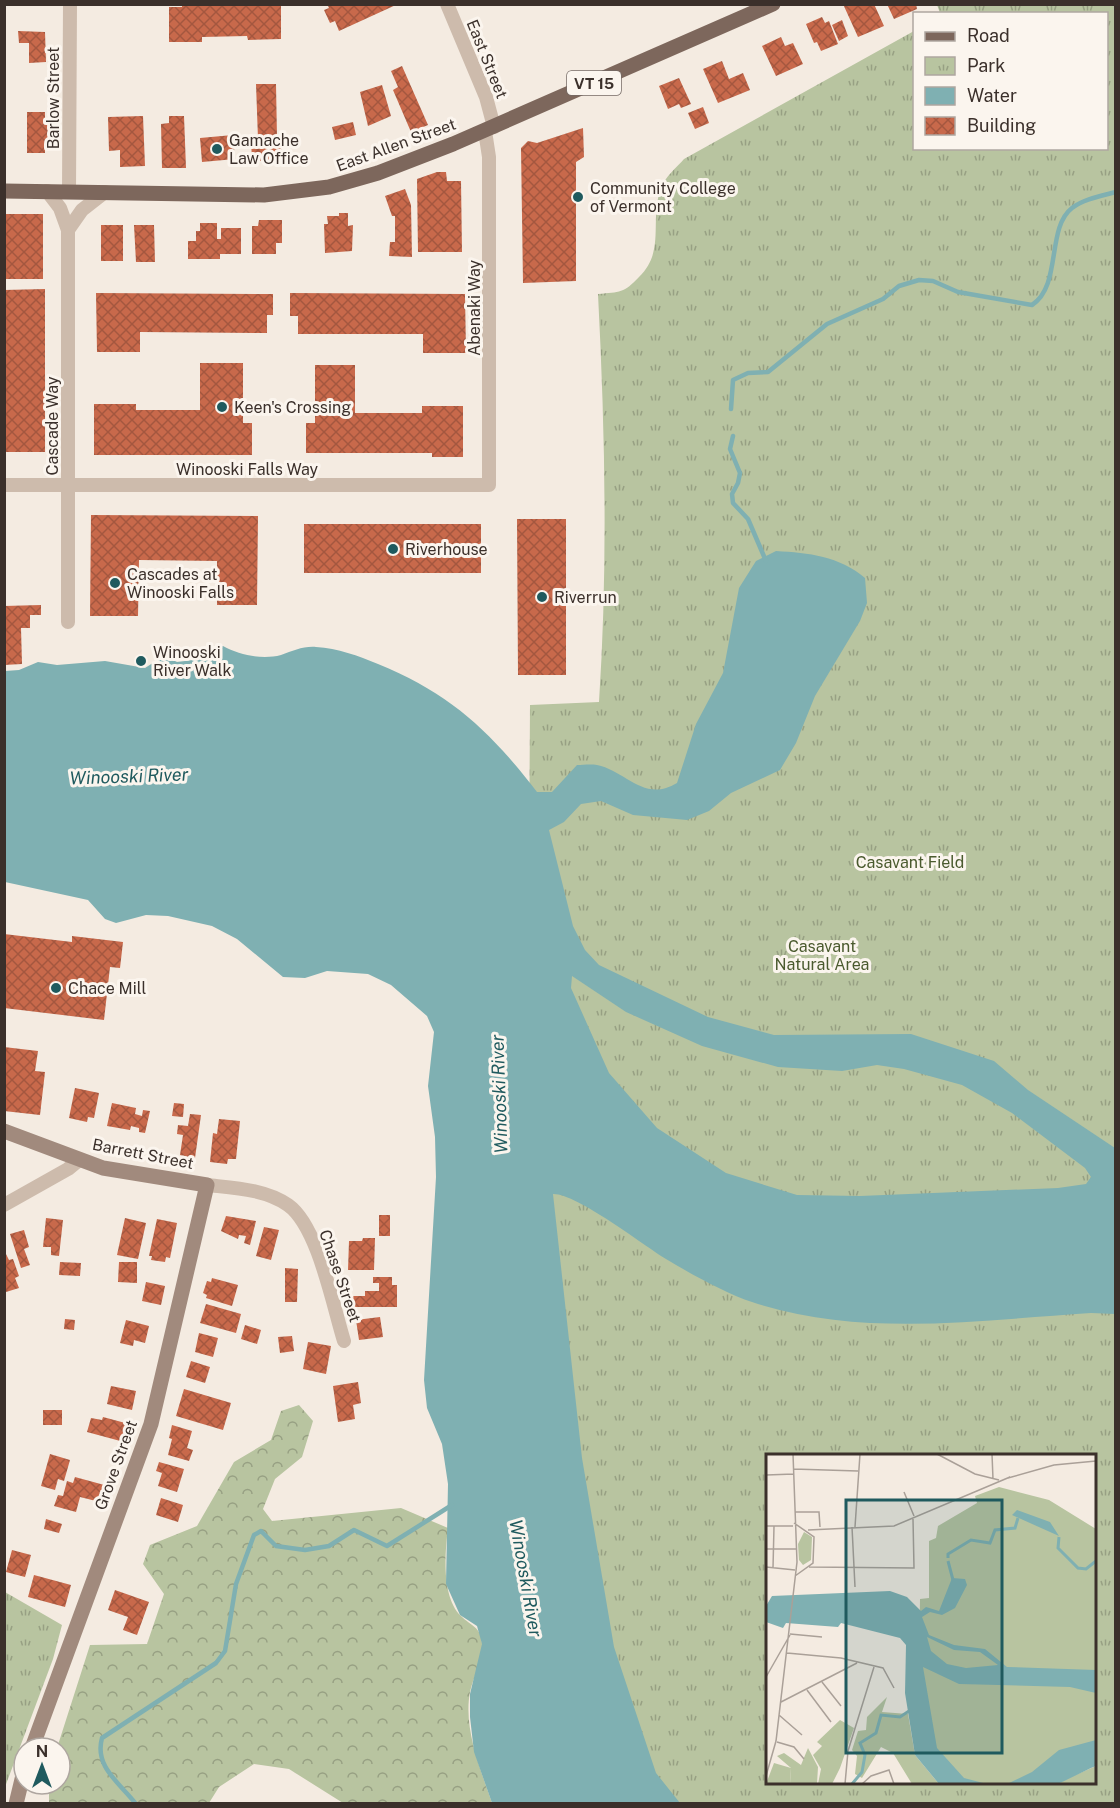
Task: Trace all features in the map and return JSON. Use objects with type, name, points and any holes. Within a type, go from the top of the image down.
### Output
[{"type":"main road","name":"East Allen Street","points":[[4,191],[264,195],[304,192],[370,176],[489,129],[773,4]]},
{"type":"street","name":"Barlow Street","points":[[69,191],[70,4]]},
{"type":"street","name":"East Street","points":[[447,4],[486,98],[489,129]]},
{"type":"street","name":"Abenaki Way","points":[[489,129],[489,485]]},
{"type":"street","name":"Cascade Way","points":[[47,191],[60,208],[68,230],[68,622]]},
{"type":"street","points":[[68,230],[82,210],[105,192]]},
{"type":"street","name":"Winooski Falls Way","points":[[4,485],[489,485]]},
{"type":"street","name":"Barrett Street","points":[[4,1131],[110,1170],[207,1185]]},
{"type":"street","points":[[4,1205],[68,1169],[79,1160]]},
{"type":"street","name":"Chase Street","points":[[207,1185],[270,1196],[287,1204],[298,1215],[314,1244],[344,1341]]},
{"type":"street","name":"Grove Street","points":[[36,1736],[151,1424],[207,1185]]},
{"type":"green space","name":"Casavant Natural Area","points":[[937,5],[1115,5],[1115,1803],[629,1804],[527,1205],[530,705],[599,702],[604,600],[604,498],[598,294],[625,289],[647,267],[655,246],[656,212],[661,188],[684,159],[913,32],[913,150],[1108,150],[1108,12],[940,12]]},
{"type":"green space","points":[[299,1405],[313,1421],[302,1457],[275,1479],[263,1509],[272,1521],[401,1508],[448,1528],[446,1574],[450,1597],[461,1616],[478,1630],[481,1638],[481,1655],[468,1706],[474,1749],[492,1803],[343,1803],[289,1769],[254,1764],[219,1787],[209,1803],[49,1803],[49,1796],[72,1796],[72,1736],[61,1736],[90,1645],[147,1644],[164,1594],[143,1564],[150,1545],[197,1526],[234,1462],[271,1440],[281,1411]]},
{"type":"green space","points":[[5,1592],[62,1625],[53,1659],[24,1736],[12,1736],[12,1768],[5,1787]]},
{"type":"water","name":"Winooski River","points":[[776,551],[823,557],[845,565],[865,578],[867,603],[860,621],[815,696],[796,743],[780,770],[731,793],[709,811],[687,820],[633,815],[601,801],[581,804],[564,822],[549,830],[573,926],[585,950],[599,965],[708,1017],[774,1035],[911,1034],[994,1061],[1028,1090],[1115,1148],[1115,1314],[1091,1313],[920,1324],[835,1320],[793,1313],[752,1302],[720,1289],[666,1259],[593,1210],[564,1196],[553,1194],[582,1458],[614,1647],[656,1773],[680,1803],[492,1803],[474,1752],[470,1717],[470,1694],[482,1644],[477,1626],[460,1615],[446,1584],[448,1484],[442,1444],[427,1408],[424,1380],[436,1177],[435,1137],[428,1086],[434,1032],[427,1016],[391,985],[368,974],[327,971],[305,978],[283,977],[237,939],[212,926],[168,916],[146,915],[116,923],[105,919],[88,900],[5,882],[5,671],[19,670],[38,662],[57,665],[105,661],[145,668],[159,659],[169,658],[177,662],[201,659],[209,650],[223,646],[259,657],[281,655],[307,647],[332,649],[378,664],[427,688],[448,702],[467,716],[503,750],[537,792],[552,792],[577,765],[597,765],[607,768],[645,788],[665,788],[677,783],[696,724],[723,673],[739,588],[756,561]],"holes":[[[572,976],[626,1012],[702,1046],[778,1067],[842,1071],[877,1065],[904,1069],[962,1085],[1012,1113],[1085,1168],[1091,1177],[1086,1184],[1058,1188],[860,1196],[797,1195],[726,1173],[657,1128],[609,1073],[571,988]]]},
{"type":"building","points":[[182,4],[281,5],[281,39],[248,40],[247,36],[202,37],[202,42],[169,42],[169,7],[182,7]]},
{"type":"building","points":[[327,4],[398,4],[339,31],[335,21],[330,23],[324,10],[329,8]]},
{"type":"building","points":[[843,4],[874,4],[884,26],[858,37]]},
{"type":"building","points":[[887,4],[916,4],[917,9],[894,19]]},
{"type":"building","points":[[822,17],[825,23],[829,21],[838,44],[821,51],[817,42],[814,43],[806,24]]},
{"type":"building","points":[[842,20],[848,36],[839,41],[832,25]]},
{"type":"building","points":[[18,31],[45,32],[46,62],[29,63],[29,43],[19,43]]},
{"type":"building","points":[[781,37],[785,46],[793,43],[803,64],[776,76],[762,46]]},
{"type":"building","points":[[722,61],[729,79],[743,73],[750,90],[718,103],[703,69]]},
{"type":"building","points":[[402,66],[428,125],[411,132],[393,90],[398,87],[391,71]]},
{"type":"building","points":[[679,78],[691,104],[681,108],[679,104],[668,109],[659,86]]},
{"type":"building","points":[[256,84],[276,84],[277,138],[281,138],[282,160],[252,161],[251,139],[258,139]]},
{"type":"building","points":[[382,85],[391,116],[368,126],[360,92]]},
{"type":"building","points":[[703,107],[709,123],[695,129],[688,113]]},
{"type":"building","points":[[27,112],[45,112],[45,124],[51,124],[51,148],[45,148],[45,153],[27,153]]},
{"type":"building","points":[[143,116],[145,166],[120,167],[120,150],[109,151],[108,117]]},
{"type":"building","points":[[169,116],[184,116],[186,168],[162,168],[161,124],[169,123]]},
{"type":"building","points":[[353,122],[356,135],[335,140],[332,127]]},
{"type":"building","name":"Community College of Vermont","points":[[583,128],[584,157],[576,162],[576,281],[523,283],[521,148],[528,141],[537,143]]},
{"type":"building","name":"Gamache Law Office","points":[[233,135],[235,159],[202,162],[200,138]]},
{"type":"building","points":[[437,172],[446,172],[447,181],[461,181],[462,252],[418,252],[417,179]]},
{"type":"building","points":[[405,189],[411,205],[412,257],[389,256],[390,242],[395,242],[395,216],[392,216],[385,196]]},
{"type":"building","points":[[339,213],[348,213],[348,226],[353,225],[352,251],[325,253],[324,224],[328,224],[327,216],[339,216]]},
{"type":"building","points":[[4,214],[43,214],[43,279],[4,279]]},
{"type":"building","points":[[259,220],[282,220],[282,243],[276,243],[276,254],[252,254],[252,226],[258,226]]},
{"type":"building","points":[[200,223],[217,223],[217,239],[221,239],[221,228],[241,228],[241,254],[220,254],[220,259],[188,259],[188,241],[196,241],[196,231],[200,231]]},
{"type":"building","points":[[101,225],[123,225],[123,261],[101,261]]},
{"type":"building","points":[[134,225],[154,225],[155,262],[136,262]]},
{"type":"building","points":[[45,289],[45,452],[4,452],[4,290]]},
{"type":"building","points":[[96,293],[273,294],[273,315],[267,315],[267,333],[140,332],[140,352],[97,352]]},
{"type":"building","points":[[290,293],[465,294],[466,353],[423,353],[423,334],[298,334],[298,316],[290,316]]},
{"type":"building","name":"Keen's Crossing","points":[[200,363],[243,363],[243,423],[252,423],[252,455],[94,455],[94,404],[136,404],[136,410],[200,410]]},
{"type":"building","name":"Keen's Crossing","points":[[315,365],[355,365],[355,413],[422,413],[422,406],[463,406],[463,457],[432,457],[432,453],[306,453],[306,423],[315,423]]},
{"type":"building","name":"Cascades at Winooski Falls","points":[[91,515],[258,516],[257,605],[217,605],[217,561],[139,560],[138,616],[90,616]]},
{"type":"building","name":"Riverrun","points":[[517,519],[566,519],[566,675],[518,675]]},
{"type":"building","name":"Riverhouse","points":[[304,524],[481,524],[481,573],[304,573]]},
{"type":"building","points":[[41,605],[41,615],[30,615],[30,628],[21,628],[22,664],[4,665],[4,606]]},
{"type":"building","name":"Chace Mill","points":[[4,934],[72,942],[72,936],[123,942],[120,968],[110,967],[104,1020],[4,1008]]},
{"type":"building","points":[[4,1047],[38,1051],[35,1071],[45,1072],[40,1115],[4,1111]]},
{"type":"building","points":[[75,1088],[99,1093],[94,1118],[88,1117],[87,1122],[69,1118]]},
{"type":"building","points":[[112,1103],[136,1108],[135,1114],[142,1116],[143,1110],[150,1111],[145,1133],[131,1126],[130,1130],[107,1126]]},
{"type":"building","points":[[174,1103],[184,1104],[183,1117],[172,1116]]},
{"type":"building","points":[[190,1114],[201,1115],[195,1158],[180,1155],[183,1135],[177,1134],[178,1125],[188,1126]]},
{"type":"building","points":[[219,1119],[240,1121],[236,1159],[228,1159],[227,1164],[210,1162],[213,1133],[217,1134]]},
{"type":"building","points":[[379,1215],[390,1215],[390,1236],[379,1236]]},
{"type":"building","points":[[226,1216],[256,1221],[250,1245],[244,1243],[246,1236],[239,1235],[238,1239],[221,1231]]},
{"type":"building","points":[[46,1218],[63,1220],[59,1256],[51,1255],[51,1247],[43,1247]]},
{"type":"building","points":[[125,1218],[146,1223],[138,1259],[117,1255]]},
{"type":"building","points":[[157,1219],[177,1223],[170,1258],[166,1257],[165,1262],[151,1260],[152,1256],[149,1256]]},
{"type":"building","points":[[264,1227],[279,1230],[271,1260],[256,1256]]},
{"type":"building","points":[[24,1230],[29,1247],[24,1249],[30,1265],[21,1268],[10,1234]]},
{"type":"building","points":[[363,1238],[375,1238],[374,1270],[348,1270],[349,1241],[362,1241]]},
{"type":"building","points":[[4,1250],[9,1260],[13,1259],[19,1276],[15,1278],[19,1288],[6,1292]]},
{"type":"building","points":[[60,1262],[81,1263],[80,1276],[59,1275]]},
{"type":"building","points":[[119,1262],[137,1262],[137,1283],[118,1282]]},
{"type":"building","points":[[285,1268],[298,1269],[297,1302],[285,1302]]},
{"type":"building","points":[[373,1277],[392,1277],[392,1285],[397,1285],[397,1307],[347,1307],[347,1296],[365,1296],[365,1291],[379,1291],[379,1283],[373,1283]]},
{"type":"building","points":[[212,1278],[238,1285],[232,1306],[206,1298],[207,1295],[203,1293],[207,1281],[211,1282]]},
{"type":"building","points":[[146,1282],[165,1286],[161,1305],[142,1301]]},
{"type":"building","points":[[206,1304],[241,1314],[236,1333],[200,1323]]},
{"type":"building","points":[[380,1317],[383,1337],[359,1340],[356,1320]]},
{"type":"building","points":[[65,1319],[75,1320],[74,1330],[64,1329]]},
{"type":"building","points":[[126,1320],[149,1326],[145,1343],[134,1340],[133,1346],[120,1343]]},
{"type":"building","points":[[245,1325],[261,1330],[257,1344],[241,1339]]},
{"type":"building","points":[[199,1333],[218,1338],[213,1357],[195,1352]]},
{"type":"building","points":[[292,1336],[294,1351],[280,1353],[278,1337]]},
{"type":"building","points":[[308,1342],[331,1346],[326,1374],[303,1369]]},
{"type":"building","points":[[191,1361],[210,1367],[205,1383],[186,1377]]},
{"type":"building","points":[[358,1382],[361,1403],[353,1405],[355,1419],[338,1422],[333,1386]]},
{"type":"building","points":[[111,1386],[136,1391],[132,1410],[107,1404]]},
{"type":"building","points":[[184,1389],[231,1403],[223,1430],[176,1416]]},
{"type":"building","points":[[43,1410],[62,1410],[62,1425],[43,1425]]},
{"type":"building","points":[[103,1417],[129,1424],[124,1442],[87,1432],[91,1418],[102,1420]]},
{"type":"building","points":[[172,1425],[192,1431],[187,1448],[193,1450],[189,1461],[168,1455],[172,1439],[169,1438]]},
{"type":"building","points":[[50,1454],[70,1460],[64,1481],[58,1479],[55,1490],[41,1486]]},
{"type":"building","points":[[159,1462],[184,1469],[177,1492],[158,1486],[162,1473],[156,1471]]},
{"type":"building","points":[[75,1477],[108,1486],[104,1503],[80,1497],[76,1512],[54,1506],[58,1495],[63,1496],[67,1481],[73,1483]]},
{"type":"building","points":[[161,1498],[183,1505],[178,1522],[156,1515]]},
{"type":"building","points":[[46,1519],[62,1524],[59,1533],[44,1529]]},
{"type":"building","points":[[12,1550],[31,1555],[25,1577],[6,1572]]},
{"type":"building","points":[[34,1575],[71,1585],[65,1607],[28,1597]]},
{"type":"building","points":[[115,1590],[149,1602],[137,1635],[123,1630],[128,1617],[108,1610]]},
{"type":"waterway","points":[[731,409],[733,380],[748,373],[768,372],[827,324],[883,299],[899,286],[919,280],[933,281],[958,292],[1032,305],[1047,285],[1059,229],[1064,217],[1082,202],[1116,192]]},
{"type":"waterway","points":[[733,436],[730,449],[740,473],[732,494],[733,503],[748,519],[766,561]]},
{"type":"waterway","points":[[136,1804],[105,1766],[102,1758],[102,1738],[216,1663],[225,1651],[236,1584],[254,1535],[261,1531],[276,1546],[305,1550],[329,1546],[354,1530],[387,1546],[452,1505]]},
{"type":"place","name":"Gamache Law Office","points":[[217,149]]},
{"type":"place","name":"Community College of Vermont","points":[[578,197]]},
{"type":"place","name":"Keen's Crossing","points":[[222,407]]},
{"type":"place","name":"Riverhouse","points":[[393,549]]},
{"type":"place","name":"Cascades at Winooski Falls","points":[[115,583]]},
{"type":"place","name":"Riverrun","points":[[542,597]]},
{"type":"place","name":"Winooski River Walk","points":[[141,661]]},
{"type":"place","name":"Chace Mill","points":[[56,988]]},
{"type":"park label","name":"Casavant Field","points":[[910,862]]}]
